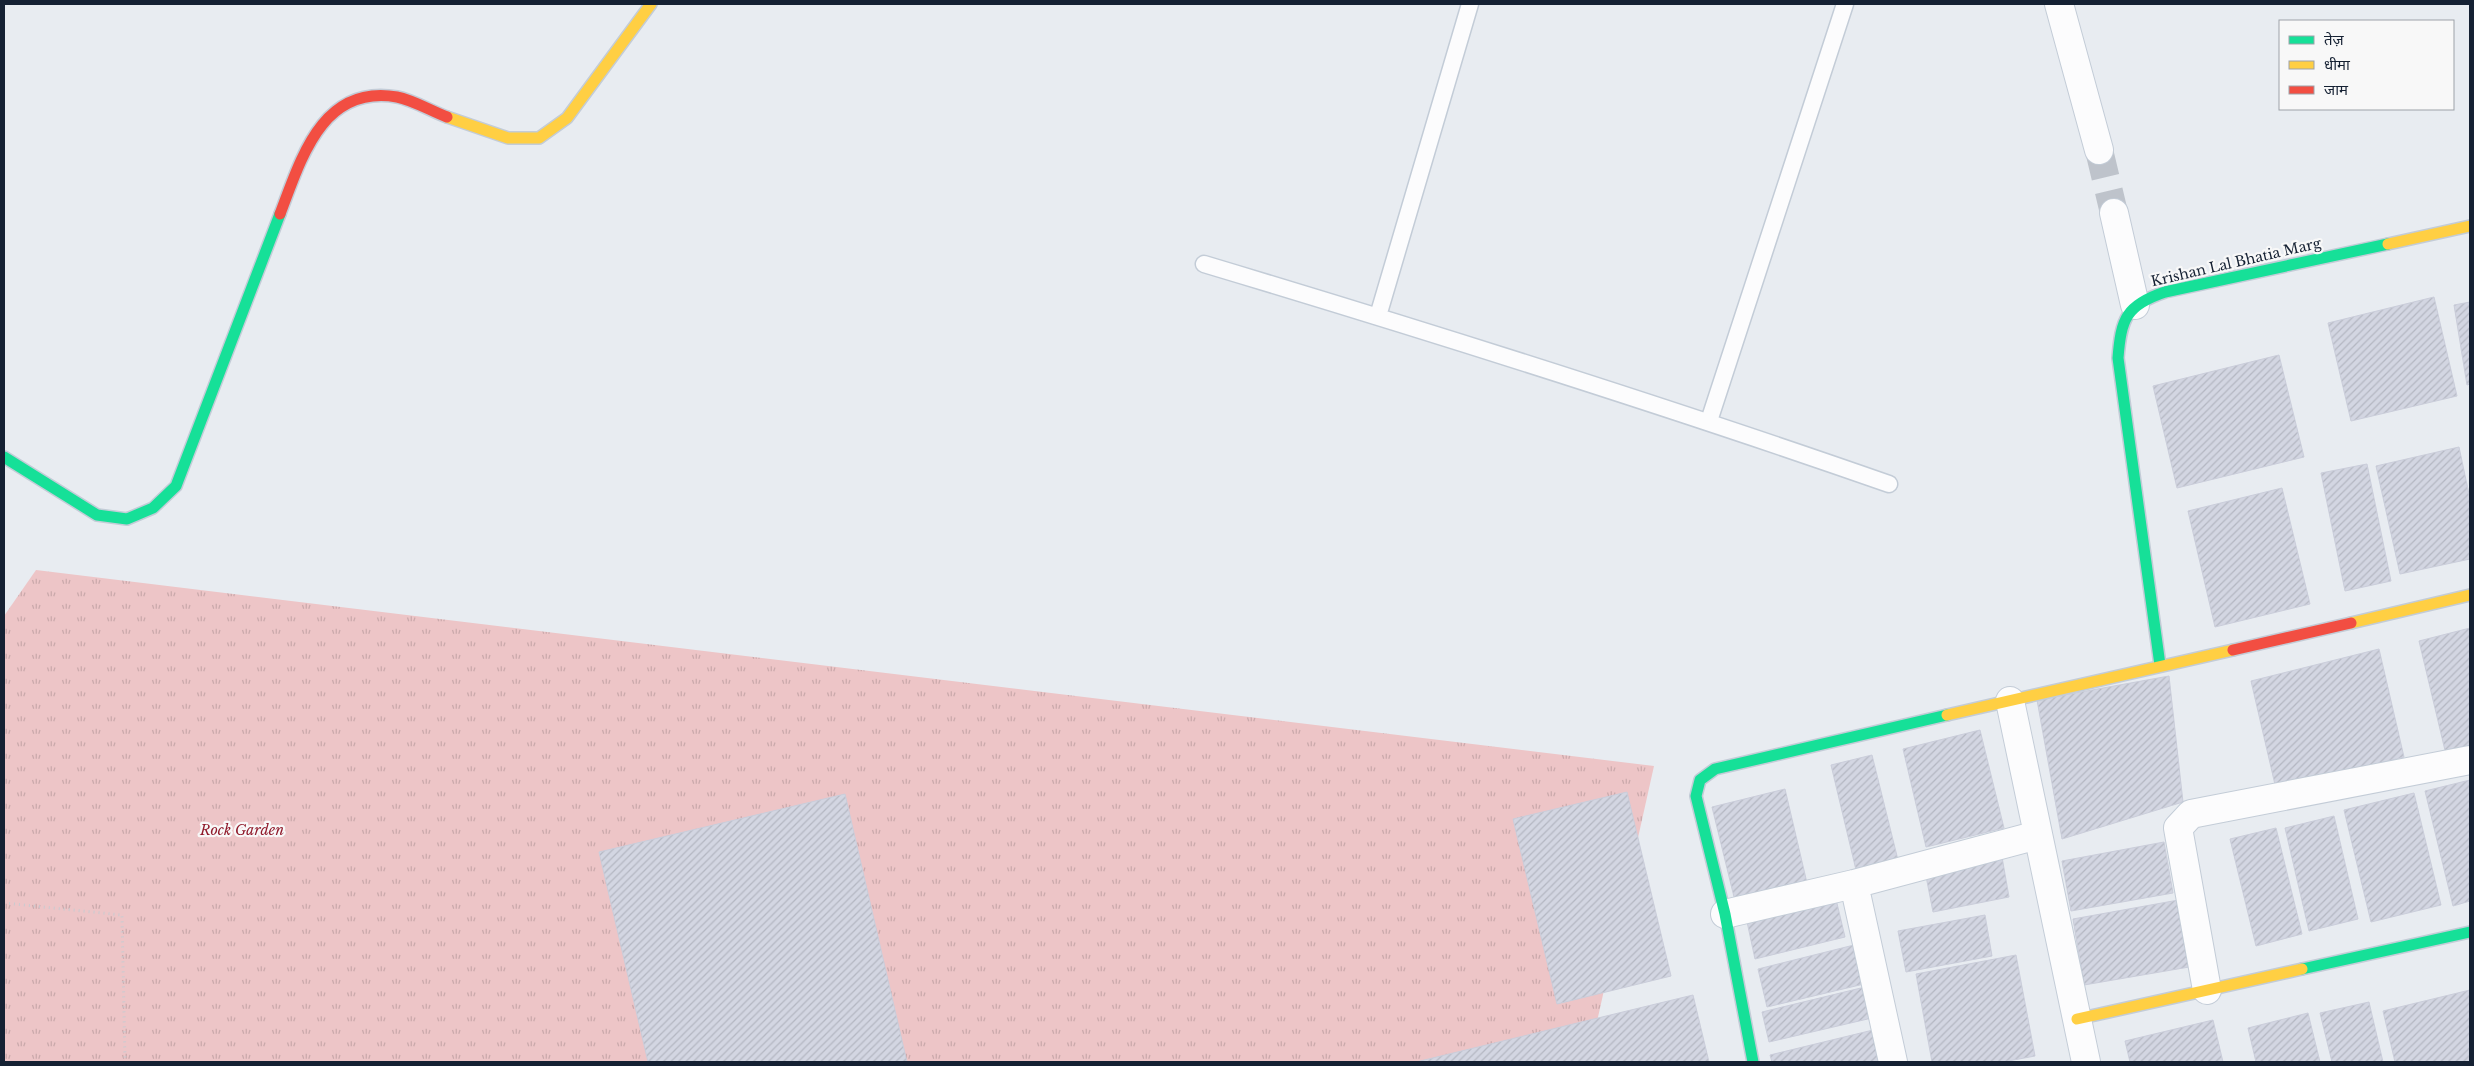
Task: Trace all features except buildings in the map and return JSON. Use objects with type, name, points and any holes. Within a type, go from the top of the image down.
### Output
[{"type":"street","points":[[4,457],[97,515],[127,519],[153,508],[176,486],[304,151],[327,117],[359,97],[397,97],[475,128],[508,138],[538,138],[567,118],[651,4]]},
{"type":"street","points":[[2059,4],[2099,150]]},
{"type":"street","points":[[2114,213],[2135,305],[2121,326],[2118,358],[2160,665]]},
{"type":"street","name":"Krishan Lal Bhatia Marg","points":[[2135,305],[2153,296],[2184,288],[2470,226]]},
{"type":"street","points":[[1753,1062],[1724,914],[1696,796],[1700,780],[1715,768],[2470,595]]},
{"type":"street","points":[[2010,701],[2086,1062]]},
{"type":"street","points":[[2207,990],[2178,828],[2191,814],[2470,760]]},
{"type":"street","points":[[1724,914],[1854,884],[2038,835]]},
{"type":"street","points":[[1854,884],[1893,1062]]},
{"type":"street","points":[[2077,1019],[2470,932]]},
{"type":"lane","points":[[1378,316],[1470,4]]},
{"type":"lane","points":[[1710,421],[1845,4]]},
{"type":"lane","points":[[1204,264],[1378,316],[1710,421],[1890,484]]},
{"type":"path","points":[[4,903],[122,916],[125,1062]]},
{"type":"green space","name":"Rock Garden","points":[[36,570],[1654,766],[1588,1062],[4,1062],[4,616]]},
{"type":"tunnel","points":[[2099,150],[2114,213]]},
{"type":"traffic: fast","points":[[4,457],[97,515],[127,519],[153,508],[176,486],[280,214]]},
{"type":"traffic: fast","points":[[2160,665],[2118,358],[2121,333],[2128,315],[2142,302],[2165,292],[2388,244]]},
{"type":"traffic: fast","points":[[1753,1062],[1725,914],[1696,796],[1700,780],[1715,769],[1947,715]]},
{"type":"traffic: fast","points":[[2302,969],[2470,932]]},
{"type":"traffic: slow","points":[[447,117],[508,138],[539,138],[567,118],[651,4]]},
{"type":"traffic: slow","points":[[2388,244],[2470,226]]},
{"type":"traffic: slow","points":[[2351,623],[2470,595]]},
{"type":"traffic: slow","points":[[1947,715],[2233,650]]},
{"type":"traffic: slow","points":[[2077,1019],[2302,969]]},
{"type":"traffic: jam","points":[[280,214],[306,149],[318,130],[333,114],[350,102],[371,96],[397,97],[447,117]]},
{"type":"traffic: jam","points":[[2233,650],[2351,623]]}]
